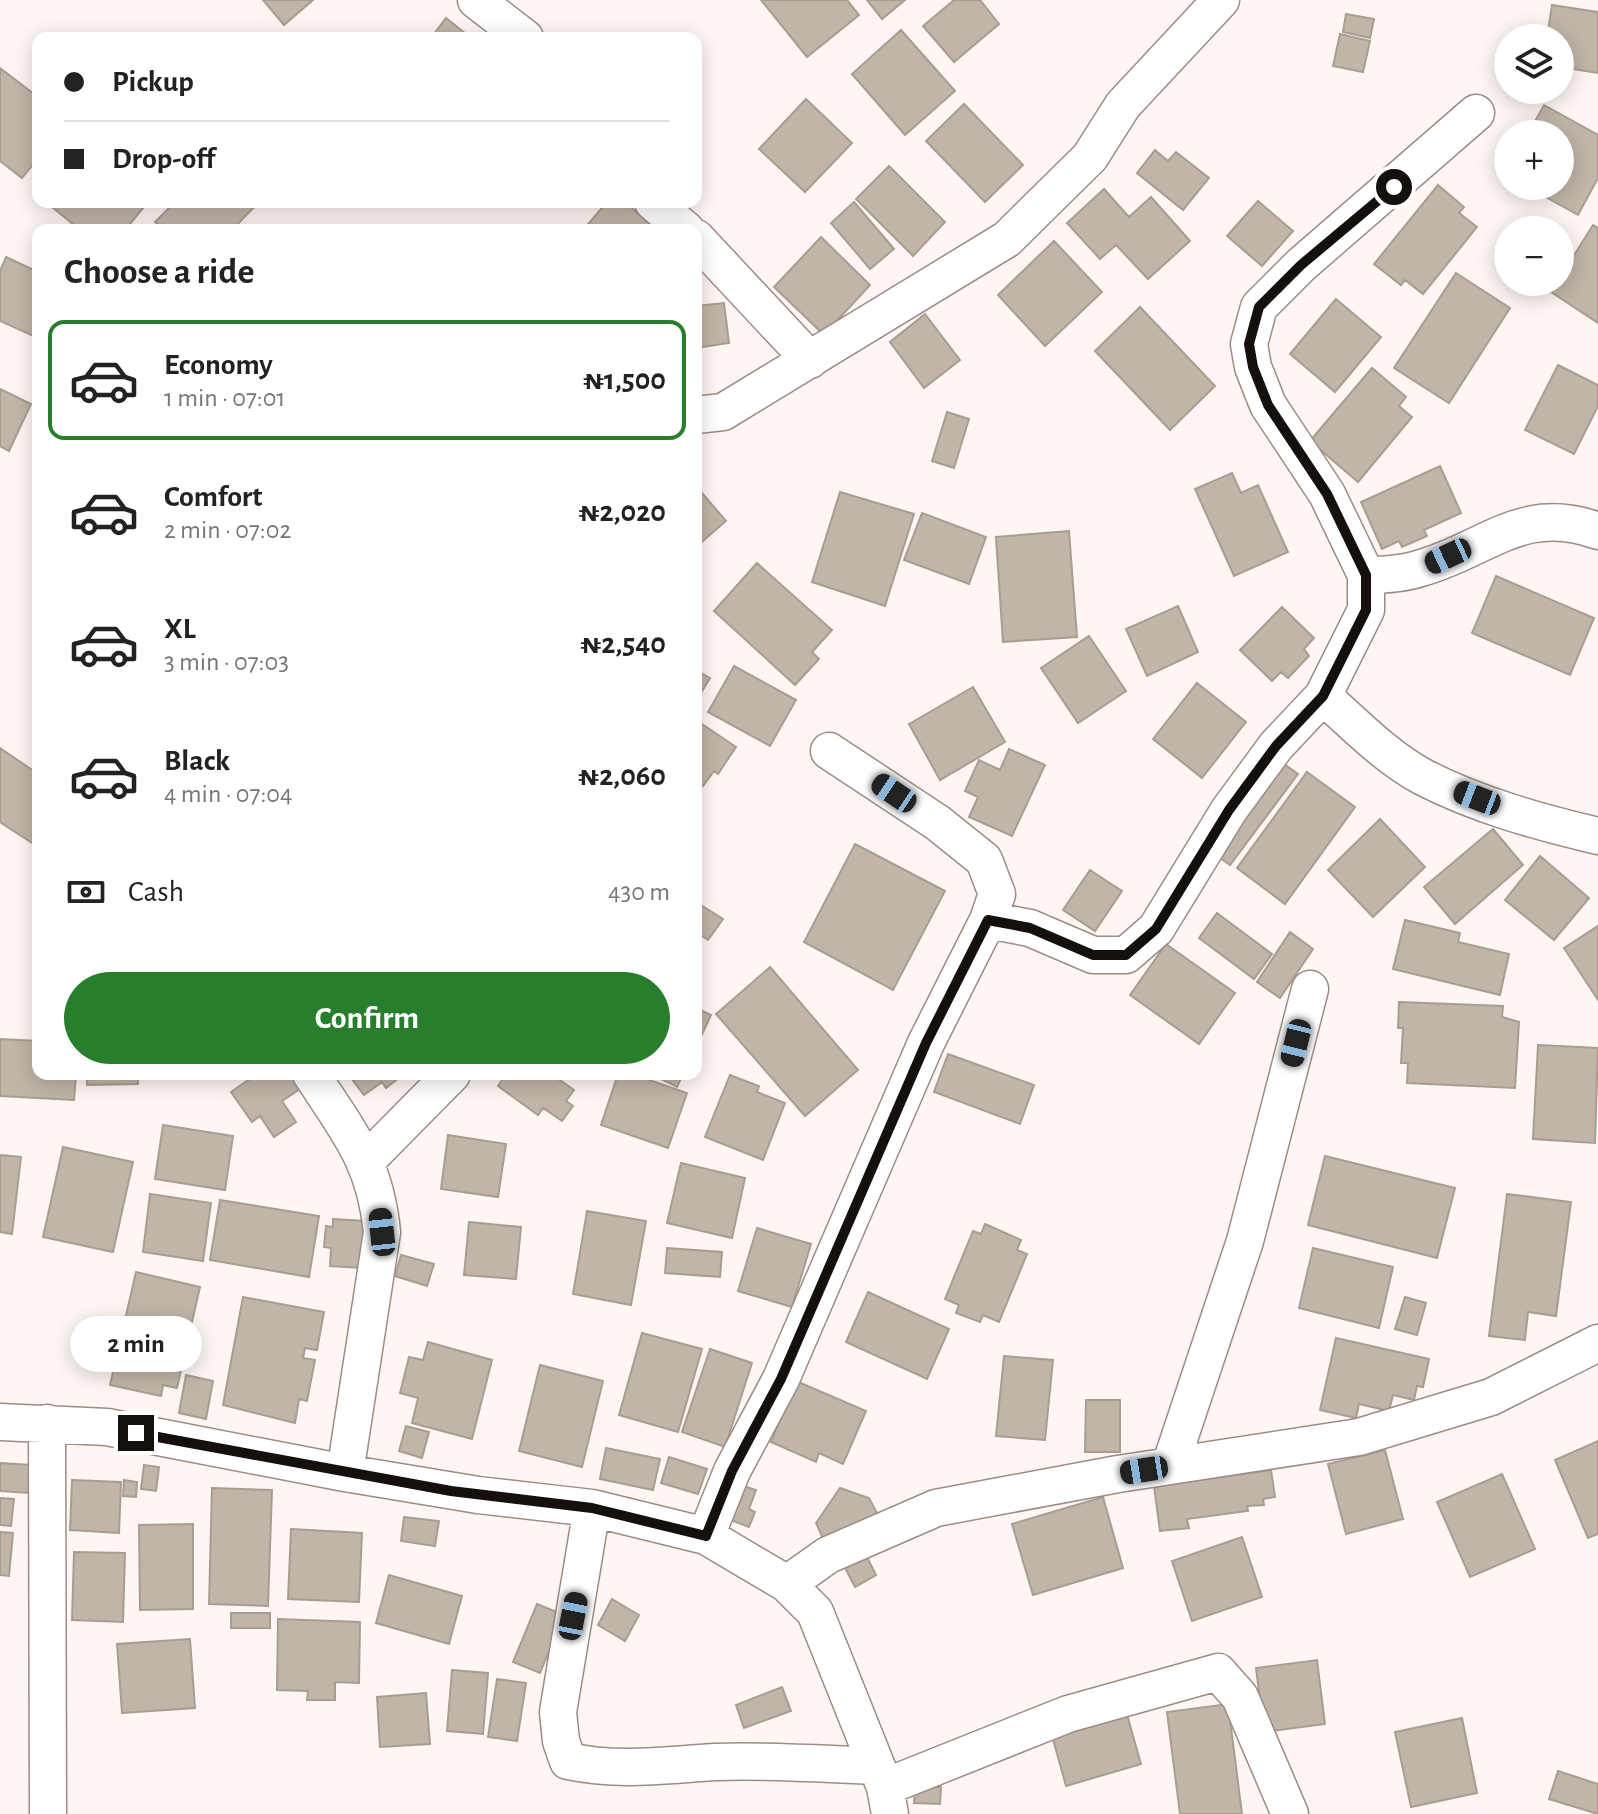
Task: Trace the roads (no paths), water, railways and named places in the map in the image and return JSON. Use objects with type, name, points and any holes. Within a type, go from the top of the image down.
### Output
[{"type":"street","points":[[476,0],[517,32]]},
{"type":"street","points":[[702,414],[723,412],[1007,239],[1090,157],[1123,105],[1221,0]]},
{"type":"street","points":[[988,920],[1030,928],[1093,955],[1126,955],[1156,929],[1229,810],[1276,746],[1323,696],[1366,610],[1366,575],[1327,494],[1268,405],[1253,367],[1249,344],[1259,307],[1301,265],[1476,113]]},
{"type":"street","points":[[660,208],[679,224]]},
{"type":"street","points":[[702,244],[810,360]]},
{"type":"street","points":[[1366,575],[1392,575],[1424,568],[1496,534],[1545,522],[1580,524],[1598,531]]},
{"type":"street","points":[[1323,696],[1366,735],[1423,777],[1530,820],[1598,836]]},
{"type":"street","points":[[706,1536],[732,1471],[781,1379],[926,1043],[988,920],[997,894],[984,860],[938,823],[829,751]]},
{"type":"street","points":[[1170,1466],[1245,1241],[1310,989]]},
{"type":"street","points":[[315,1080],[366,1161],[378,1192],[382,1232],[345,1473]]},
{"type":"street","points":[[366,1161],[446,1080]]},
{"type":"street","points":[[787,1584],[828,1555],[936,1508],[1170,1466],[1359,1437],[1491,1397],[1598,1343]]},
{"type":"street","points":[[0,1422],[107,1427],[345,1473],[478,1495],[592,1508],[706,1536],[787,1584],[815,1612],[884,1789]]},
{"type":"street","points":[[47,1423],[48,1814]]},
{"type":"street","points":[[592,1508],[558,1712],[561,1741],[568,1761],[596,1767],[650,1769],[779,1761],[884,1789],[1068,1714],[1218,1672],[1240,1697],[1290,1814]]}]
